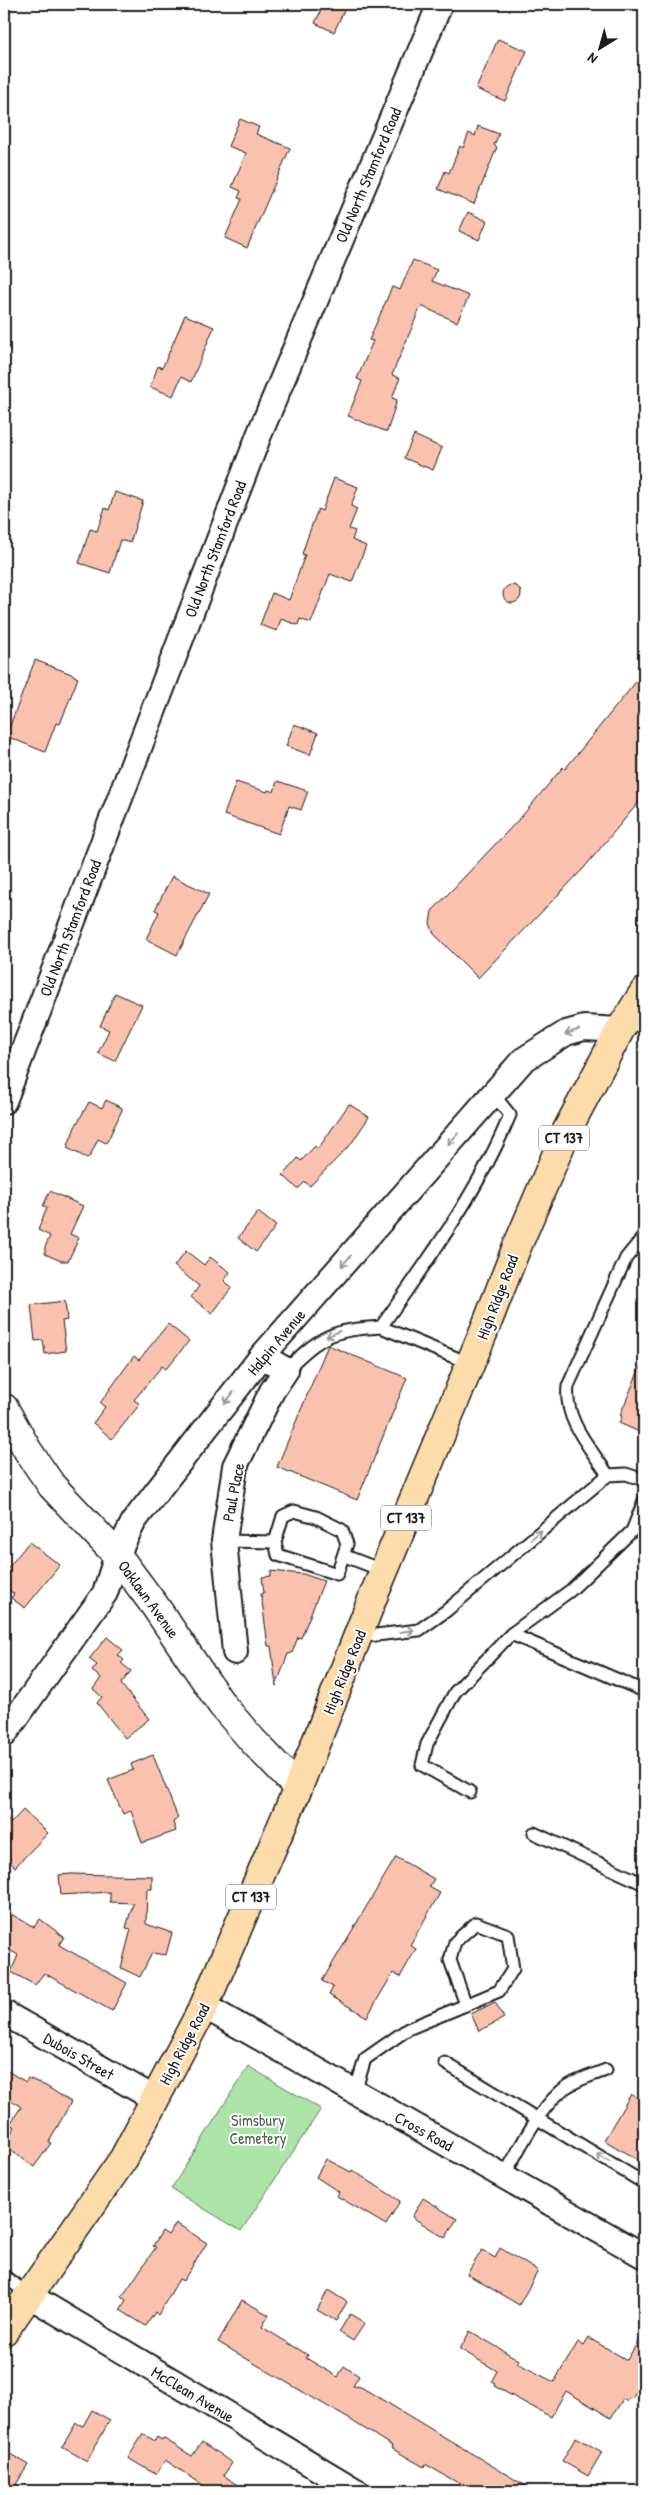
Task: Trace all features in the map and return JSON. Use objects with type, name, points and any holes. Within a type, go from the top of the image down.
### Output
[{"type":"main road","name":"High Ridge Road","points":[[4,2331],[124,2158],[204,2006],[298,1788],[516,1248],[567,1130],[620,1030],[644,992]]},
{"type":"street","name":"Old North Stamford Road","points":[[4,1101],[259,435],[440,4]]},
{"type":"street","name":"Halpin Avenue","points":[[4,1735],[105,1592],[117,1555],[134,1521],[262,1356],[522,1060],[566,1033],[584,1028],[620,1030]]},
{"type":"street","points":[[262,1356],[286,1370]]},
{"type":"street","name":"Paul Place","points":[[235,1652],[224,1542],[235,1466],[272,1391],[286,1370]]},
{"type":"street","name":"Oaklawn Avenue","points":[[4,1408],[28,1451],[52,1486],[117,1555],[155,1606],[222,1705],[252,1741],[298,1788]]},
{"type":"street","name":"Cross Road","points":[[204,2006],[644,2256]]},
{"type":"street","name":"Dubois Street","points":[[4,2013],[155,2099]]},
{"type":"street","name":"McClean Avenue","points":[[30,2296],[356,2491]]},
{"type":"lane","points":[[380,1327],[438,1246],[501,1138],[510,1114],[493,1094]]},
{"type":"lane","points":[[608,1475],[571,1420],[567,1404],[568,1386],[626,1258],[644,1236]]},
{"type":"lane","points":[[286,1370],[306,1350],[334,1332],[380,1327],[470,1364]]},
{"type":"lane","points":[[359,1637],[419,1630],[446,1611],[608,1475],[626,1474],[644,1480]]},
{"type":"lane","points":[[470,1792],[422,1765],[427,1744],[455,1692],[511,1634],[571,1590],[632,1531],[644,1502]]},
{"type":"lane","points":[[294,1511],[316,1517],[342,1530],[348,1544],[344,1556],[337,1574],[278,1555],[275,1542],[283,1516],[294,1511]]},
{"type":"lane","points":[[224,1542],[275,1542]]},
{"type":"lane","points":[[344,1556],[384,1571]]},
{"type":"lane","points":[[511,1634],[644,1691]]},
{"type":"lane","points":[[534,1833],[644,1884]]},
{"type":"lane","points":[[355,2092],[365,2059],[408,2029],[498,1992],[513,1968],[508,1935],[476,1923],[455,1942],[450,1960],[466,2005]]},
{"type":"lane","points":[[445,2063],[644,2183]]},
{"type":"lane","points":[[504,2176],[538,2118],[561,2091],[576,2082],[606,2070]]},
{"type":"lane","points":[[4,2276],[30,2296]]},
{"type":"green space","name":"Simsbury Cemetery","points":[[248,2066],[321,2109],[241,2231],[171,2189]]},
{"type":"building","points":[[324,4],[347,4],[334,32],[315,23]]},
{"type":"building","points":[[498,39],[527,51],[505,101],[476,89]]},
{"type":"building","points":[[240,119],[259,127],[256,134],[290,148],[247,248],[225,238],[242,199],[238,198],[241,191],[232,187],[246,153],[228,146]]},
{"type":"building","points":[[478,126],[499,134],[494,145],[497,147],[474,204],[438,189],[445,171],[449,173],[460,146],[463,148],[469,133],[475,136]]},
{"type":"building","points":[[468,212],[487,221],[479,240],[459,231]]},
{"type":"building","points":[[413,260],[437,270],[432,281],[469,296],[457,322],[421,306],[392,375],[400,378],[392,398],[397,400],[387,432],[348,416],[362,381],[357,379],[373,341],[369,340],[392,287],[400,290]]},
{"type":"building","points":[[185,315],[214,327],[191,382],[181,377],[173,396],[150,387],[158,366],[162,368],[164,364]]},
{"type":"building","points":[[414,435],[442,448],[433,470],[404,458]]},
{"type":"building","points":[[334,478],[358,487],[351,506],[357,509],[349,529],[355,531],[352,540],[366,546],[352,582],[330,574],[311,623],[300,619],[298,625],[281,619],[277,631],[260,625],[272,593],[289,600],[305,555],[302,554],[309,533],[318,509],[322,511]]},
{"type":"building","points":[[115,492],[143,501],[130,543],[120,540],[110,573],[79,563],[90,529],[97,531],[105,508],[109,510]]},
{"type":"building","points":[[508,585],[516,585],[521,590],[519,601],[508,603],[503,598],[503,590]]},
{"type":"building","points":[[35,660],[78,678],[60,724],[56,723],[45,752],[6,736]]},
{"type":"building","points":[[644,672],[644,796],[583,869],[478,978],[434,934],[430,923],[432,911],[522,816],[563,767],[565,769]]},
{"type":"building","points":[[294,724],[318,733],[310,755],[286,746]]},
{"type":"building","points":[[277,781],[308,791],[301,810],[289,806],[279,834],[224,815],[236,782],[267,792],[268,790],[274,792]]},
{"type":"building","points":[[172,876],[209,894],[177,955],[146,939],[159,912],[155,910]]},
{"type":"building","points":[[115,993],[142,1005],[115,1061],[98,1053],[109,1030],[100,1026]]},
{"type":"building","points":[[106,1100],[122,1108],[122,1110],[106,1143],[98,1139],[90,1156],[87,1158],[67,1148],[75,1127],[89,1102],[102,1108]]},
{"type":"building","points":[[349,1104],[369,1117],[351,1144],[310,1186],[305,1182],[298,1189],[283,1175],[298,1158],[301,1161],[315,1146],[318,1149]]},
{"type":"building","points":[[50,1191],[83,1206],[70,1234],[79,1238],[68,1261],[61,1261],[45,1254],[45,1247],[50,1236],[38,1230],[47,1208],[43,1206]]},
{"type":"building","points":[[258,1212],[276,1226],[256,1252],[238,1238]]},
{"type":"building","points":[[186,1251],[204,1265],[210,1257],[230,1272],[224,1281],[232,1287],[212,1314],[191,1297],[199,1286],[174,1266]]},
{"type":"building","points":[[65,1301],[67,1320],[62,1321],[66,1351],[45,1354],[43,1340],[35,1341],[31,1305]]},
{"type":"building","points":[[168,1324],[189,1341],[166,1369],[162,1366],[134,1400],[140,1404],[112,1439],[93,1423],[105,1407],[100,1403],[134,1356],[139,1360]]},
{"type":"building","points":[[328,1345],[407,1378],[357,1500],[277,1467]]},
{"type":"building","points":[[644,1358],[644,1434],[619,1423],[622,1416],[620,1415]]},
{"type":"building","points":[[29,1542],[60,1565],[25,1608],[11,1598],[14,1594],[4,1586],[4,1573]]},
{"type":"building","points":[[271,1571],[303,1574],[324,1581],[301,1638],[298,1637],[292,1653],[288,1654],[276,1686],[271,1646],[268,1646],[261,1594],[264,1593],[262,1577],[271,1576]]},
{"type":"building","points":[[107,1637],[123,1650],[118,1655],[124,1660],[121,1663],[131,1671],[121,1684],[149,1719],[125,1738],[97,1703],[102,1697],[93,1689],[101,1678],[92,1671],[97,1665],[89,1659]]},
{"type":"building","points":[[153,1755],[178,1818],[173,1822],[176,1831],[142,1843],[131,1811],[123,1814],[108,1780],[133,1770],[131,1764]]},
{"type":"building","points":[[23,1810],[48,1833],[15,1867],[4,1856],[4,1817],[11,1823]]},
{"type":"building","points":[[396,1857],[434,1879],[429,1887],[440,1893],[410,1945],[416,1949],[400,1977],[393,1973],[367,2017],[329,1995],[333,1987],[322,1981]]},
{"type":"building","points":[[59,1875],[152,1876],[152,1889],[147,1889],[146,1924],[172,1933],[166,1955],[152,1953],[140,1977],[121,1968],[131,1929],[126,1928],[133,1903],[110,1902],[110,1892],[61,1895]]},
{"type":"building","points":[[4,1910],[34,1927],[40,1919],[64,1937],[59,1945],[127,1983],[112,2011],[44,1973],[35,1985],[11,1972],[18,1955],[4,1947]]},
{"type":"building","points":[[495,2002],[504,2018],[479,2031],[471,2014]]},
{"type":"building","points":[[4,2069],[26,2082],[28,2078],[46,2086],[71,2102],[49,2142],[51,2143],[34,2167],[4,2145],[15,2127],[10,2124],[21,2107],[4,2095]]},
{"type":"building","points":[[631,2094],[644,2102],[644,2164],[604,2140]]},
{"type":"building","points":[[326,2159],[351,2172],[352,2170],[400,2201],[386,2225],[337,2196],[339,2192],[316,2177]]},
{"type":"building","points":[[423,2198],[457,2219],[445,2238],[412,2217]]},
{"type":"building","points":[[176,2223],[207,2243],[183,2281],[179,2279],[158,2315],[155,2312],[146,2326],[120,2310],[126,2300],[122,2297],[156,2247],[153,2246],[162,2231],[168,2235]]},
{"type":"building","points":[[500,2248],[538,2271],[519,2305],[467,2274],[482,2250],[495,2258]]},
{"type":"building","points":[[328,2290],[347,2302],[336,2321],[317,2310]]},
{"type":"building","points":[[242,2300],[269,2315],[262,2327],[308,2355],[306,2358],[338,2377],[344,2366],[359,2376],[353,2386],[361,2387],[534,2491],[472,2491],[425,2464],[424,2467],[391,2448],[392,2446],[349,2419],[218,2342]]},
{"type":"building","points":[[350,2314],[365,2323],[353,2341],[339,2332]]},
{"type":"building","points":[[470,2331],[519,2360],[517,2363],[554,2382],[578,2342],[584,2346],[589,2338],[627,2360],[644,2331],[644,2394],[638,2390],[632,2399],[630,2398],[627,2402],[623,2399],[611,2418],[566,2391],[551,2417],[494,2386],[495,2384],[491,2382],[497,2371],[460,2349]]},
{"type":"building","points":[[92,2410],[110,2420],[87,2461],[62,2447],[76,2423],[83,2426]]},
{"type":"building","points":[[143,2434],[155,2441],[157,2437],[162,2440],[163,2438],[192,2456],[202,2442],[232,2463],[223,2476],[248,2491],[212,2491],[165,2460],[156,2474],[148,2470],[128,2458]]},
{"type":"building","points":[[576,2437],[602,2452],[588,2476],[562,2461]]},
{"type":"building","points":[[4,2450],[28,2465],[12,2491],[4,2491]]}]
